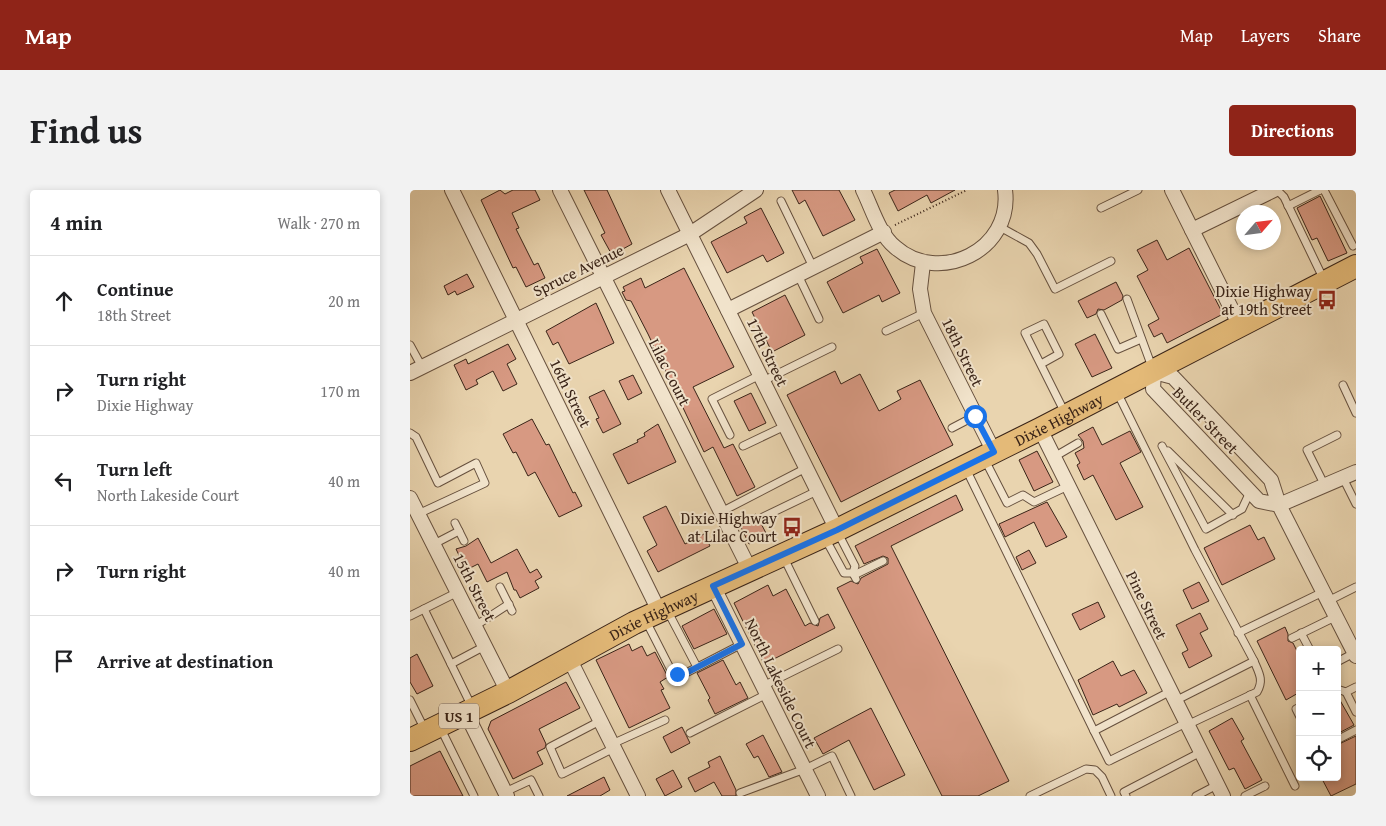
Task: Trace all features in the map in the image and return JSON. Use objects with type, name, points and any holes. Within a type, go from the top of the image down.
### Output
[{"type":"main road","name":"Dixie Highway","points":[[425,733],[508,692],[656,612],[830,533],[1117,391],[1325,282],[1354,256]]},
{"type":"street","name":"16th Street","points":[[452,190],[656,612]]},
{"type":"street","name":"Lilac Court","points":[[560,190],[750,570]]},
{"type":"street","name":"17th Street","points":[[668,190],[817,490],[830,533]]},
{"type":"street","name":"Spruce Avenue","points":[[416,370],[690,234],[756,190]]},
{"type":"street","points":[[863,190],[889,229],[895,247],[923,263],[948,264],[969,257],[988,242],[1000,227],[1006,199],[1004,190]]},
{"type":"street","points":[[1172,190],[1240,326]]},
{"type":"street","points":[[1192,230],[1276,190]]},
{"type":"street","points":[[728,310],[889,229]]},
{"type":"street","name":"18th Street","points":[[923,263],[920,289],[924,313],[975,416],[981,459]]},
{"type":"street","name":"Butler Street","points":[[1279,506],[1260,501],[1153,389],[1154,372],[1174,377],[1271,480],[1279,506],[1335,617],[1350,633],[1355,654]]},
{"type":"street","name":"Pine Street","points":[[1040,429],[1220,791]]},
{"type":"street","points":[[1279,506],[1326,487],[1356,472]]},
{"type":"street","name":"15th Street","points":[[410,498],[508,692]]},
{"type":"street","name":"North Lakeside Court","points":[[713,586],[818,796]]},
{"type":"street","points":[[569,658],[638,796]]},
{"type":"street","points":[[470,711],[506,794]]},
{"type":"lane","points":[[1101,208],[1138,190]]},
{"type":"lane","points":[[1276,190],[1288,206],[1325,282]]},
{"type":"lane","points":[[1288,206],[1322,190],[1354,256]]},
{"type":"lane","points":[[781,202],[813,267]]},
{"type":"lane","points":[[1000,227],[1029,243],[1055,288],[1111,261]]},
{"type":"lane","points":[[798,274],[819,319]]},
{"type":"lane","points":[[1127,299],[1154,372]]},
{"type":"lane","points":[[886,331],[924,313]]},
{"type":"lane","points":[[1101,314],[1118,349],[1141,339]]},
{"type":"lane","points":[[1040,364],[1059,354],[1044,324],[1025,333],[1040,364],[1067,416]]},
{"type":"lane","points":[[410,345],[416,370]]},
{"type":"lane","points":[[730,434],[712,399],[832,347]]},
{"type":"lane","points":[[1343,385],[1356,414]]},
{"type":"lane","points":[[981,459],[1094,731],[1109,761],[1257,692],[1261,684],[1261,677],[1254,661],[1238,633],[1117,391]]},
{"type":"lane","points":[[952,428],[975,416]]},
{"type":"lane","points":[[743,446],[785,426]]},
{"type":"lane","points":[[410,433],[416,437],[438,483],[476,463],[485,483],[418,514]]},
{"type":"lane","points":[[1326,487],[1307,450],[1337,435]]},
{"type":"lane","points":[[1054,457],[1078,444]]},
{"type":"lane","points":[[1233,515],[1162,446],[1206,529],[1233,515],[1242,509],[1250,491]]},
{"type":"lane","points":[[981,459],[1007,503],[1023,495],[1034,502],[1068,486]]},
{"type":"lane","points":[[721,512],[806,468]]},
{"type":"lane","points":[[1343,478],[1356,504]]},
{"type":"lane","points":[[763,517],[817,490]]},
{"type":"lane","points":[[455,522],[464,541]]},
{"type":"lane","points":[[434,544],[459,531]]},
{"type":"lane","points":[[830,533],[844,573],[854,576],[883,560]]},
{"type":"lane","points":[[830,533],[855,566],[854,576]]},
{"type":"lane","points":[[782,555],[814,621]]},
{"type":"lane","points":[[1238,633],[1326,597],[1356,587]]},
{"type":"lane","points":[[475,626],[510,608],[500,588]]},
{"type":"lane","points":[[410,616],[458,592]]},
{"type":"lane","points":[[424,609],[451,664],[470,711]]},
{"type":"lane","points":[[656,612],[671,670],[677,674],[686,673],[742,644]]},
{"type":"lane","points":[[656,612],[697,667]]},
{"type":"lane","points":[[1292,638],[1335,617]]},
{"type":"lane","points":[[1301,633],[1308,646]]},
{"type":"lane","points":[[451,664],[485,646]]},
{"type":"lane","points":[[690,733],[838,649]]},
{"type":"lane","points":[[1341,660],[1355,654]]},
{"type":"lane","points":[[1094,731],[1254,661]]},
{"type":"lane","points":[[1341,690],[1346,692],[1356,687]]},
{"type":"lane","points":[[1346,692],[1356,712]]},
{"type":"lane","points":[[1250,695],[1295,786]]},
{"type":"lane","points":[[410,700],[425,733],[474,796]]},
{"type":"lane","points":[[600,721],[550,747],[562,774],[665,720]]},
{"type":"lane","points":[[1341,738],[1356,730]]},
{"type":"lane","points":[[1126,796],[1124,792],[1201,752]]},
{"type":"lane","points":[[740,793],[805,769],[832,756],[851,796]]},
{"type":"lane","points":[[1030,796],[1042,793],[1086,769],[1095,770],[1102,777],[1111,796]]},
{"type":"lane","points":[[506,794],[531,780],[539,796]]},
{"type":"lane","points":[[1245,796],[1265,786]]},
{"type":"lane","points":[[1196,796],[1220,791]]},
{"type":"path","points":[[889,229],[967,190]]},
{"type":"building","points":[[500,190],[505,194],[513,190],[535,190],[540,200],[512,213],[519,228],[516,229],[534,265],[538,263],[545,278],[526,287],[516,267],[513,268],[481,200]]},
{"type":"building","points":[[584,190],[607,190],[632,244],[612,255],[601,235],[605,233]]},
{"type":"building","points":[[792,190],[839,190],[855,220],[823,236],[805,200],[799,204]]},
{"type":"building","points":[[895,190],[955,190],[931,203],[927,195],[898,211],[889,193]]},
{"type":"building","points":[[1320,196],[1347,253],[1328,261],[1317,238],[1312,240],[1297,208]]},
{"type":"building","points":[[761,208],[784,253],[767,262],[763,255],[727,273],[711,242],[747,223],[744,217]]},
{"type":"building","points":[[1157,240],[1167,260],[1189,248],[1223,314],[1167,343],[1162,333],[1154,337],[1148,325],[1159,319],[1137,276],[1148,270],[1137,250]]},
{"type":"building","points":[[877,249],[900,293],[882,302],[879,295],[843,313],[827,282],[863,263],[860,257]]},
{"type":"building","points":[[684,268],[734,367],[693,387],[724,448],[733,444],[755,487],[737,496],[713,447],[704,452],[648,334],[631,301],[626,300],[622,292],[625,291],[623,287],[641,278],[645,288]]},
{"type":"building","points":[[467,274],[474,287],[457,295],[455,291],[448,295],[444,286]]},
{"type":"building","points":[[1116,282],[1123,296],[1122,300],[1104,310],[1098,309],[1096,314],[1087,318],[1078,301]]},
{"type":"building","points":[[785,295],[805,335],[772,352],[752,312]]},
{"type":"building","points":[[596,303],[614,343],[569,364],[558,342],[553,345],[546,331]]},
{"type":"building","points":[[1095,334],[1112,368],[1092,377],[1075,344]]},
{"type":"building","points":[[508,344],[516,359],[507,364],[517,384],[503,391],[493,371],[476,380],[478,384],[466,390],[454,365],[466,359],[468,364]]},
{"type":"building","points":[[835,371],[841,384],[860,374],[879,411],[901,399],[897,391],[920,380],[953,445],[841,502],[787,395]]},
{"type":"building","points":[[633,375],[642,393],[628,400],[619,381]]},
{"type":"building","points":[[604,390],[621,424],[603,433],[596,419],[599,418],[589,397]]},
{"type":"building","points":[[751,393],[766,423],[749,431],[734,401]]},
{"type":"building","points":[[532,419],[546,445],[549,444],[573,493],[575,492],[582,506],[559,517],[535,472],[528,476],[516,452],[513,453],[503,434]]},
{"type":"building","points":[[658,424],[676,462],[628,484],[613,454],[638,442],[637,440],[645,436],[644,433]]},
{"type":"building","points":[[1093,427],[1102,445],[1130,431],[1141,452],[1120,463],[1143,507],[1116,520],[1093,475],[1084,480],[1077,465],[1080,463],[1075,453],[1084,448],[1083,441],[1078,435]]},
{"type":"building","points":[[1037,451],[1053,482],[1034,491],[1019,460]]},
{"type":"building","points":[[956,495],[963,510],[891,546],[1009,781],[978,796],[942,796],[837,588],[851,581],[858,584],[861,578],[888,564],[888,558],[883,556],[864,564],[855,546]]},
{"type":"building","points":[[1047,502],[1067,537],[1046,547],[1034,522],[1005,537],[999,524]]},
{"type":"building","points":[[666,506],[685,544],[704,534],[710,546],[658,572],[647,551],[657,545],[643,517]]},
{"type":"building","points":[[756,514],[767,535],[749,544],[739,523]]},
{"type":"building","points":[[1250,525],[1258,540],[1264,537],[1275,559],[1222,585],[1204,548]]},
{"type":"building","points":[[478,538],[491,563],[517,549],[530,573],[537,569],[542,577],[535,581],[539,588],[520,598],[516,590],[514,590],[507,572],[487,582],[478,564],[466,570],[456,549],[466,546]]},
{"type":"building","points":[[1029,550],[1036,563],[1022,570],[1016,557]]},
{"type":"building","points":[[1199,582],[1209,601],[1192,609],[1183,590]]},
{"type":"building","points":[[768,585],[773,596],[786,589],[805,626],[810,623],[818,626],[820,618],[828,614],[835,628],[764,664],[734,603]]},
{"type":"building","points":[[1098,602],[1105,617],[1080,630],[1072,614]]},
{"type":"building","points":[[714,609],[727,634],[694,649],[682,626]]},
{"type":"building","points":[[1200,613],[1208,629],[1200,633],[1212,656],[1189,668],[1182,653],[1188,650],[1176,625]]},
{"type":"building","points":[[1285,627],[1288,641],[1293,643],[1296,649],[1296,694],[1286,700],[1257,641]]},
{"type":"building","points":[[629,644],[632,651],[642,646],[647,656],[655,652],[668,677],[660,682],[664,689],[661,690],[670,708],[629,728],[596,660]]},
{"type":"building","points":[[417,654],[433,686],[417,694],[410,682],[410,658]]},
{"type":"building","points":[[723,660],[736,685],[740,682],[748,698],[715,714],[708,700],[710,698],[697,673]]},
{"type":"building","points":[[1113,661],[1121,676],[1134,670],[1147,693],[1119,707],[1117,704],[1093,715],[1078,680]]},
{"type":"building","points":[[566,682],[580,708],[539,729],[546,744],[545,748],[537,752],[543,764],[513,779],[488,729],[491,721]]},
{"type":"building","points":[[1341,702],[1354,725],[1341,732]]},
{"type":"building","points":[[871,708],[905,775],[874,790],[849,740],[823,754],[814,738]]},
{"type":"building","points":[[1232,718],[1244,739],[1241,741],[1262,780],[1245,789],[1234,768],[1229,770],[1209,731]]},
{"type":"building","points":[[682,727],[690,743],[671,753],[663,737]]},
{"type":"building","points":[[763,735],[782,772],[769,777],[758,756],[754,758],[746,744]]},
{"type":"building","points":[[1356,736],[1356,784],[1331,796],[1323,781],[1341,781],[1341,743]]},
{"type":"building","points":[[440,751],[463,796],[410,796],[410,766]]},
{"type":"building","points":[[720,756],[736,790],[736,796],[722,796],[714,782],[695,792],[688,778],[710,767],[708,762]]},
{"type":"building","points":[[673,770],[682,787],[665,796],[656,779]]},
{"type":"building","points":[[604,777],[610,790],[600,796],[567,796]]},
{"type":"place","name":"Dixie Highway at 19th Street","points":[[1327,300]]},
{"type":"place","name":"Dixie Highway at Lilac Court","points":[[792,527]]},
{"type":"route","points":[[677,674],[686,673],[742,644],[713,586],[837,530],[994,452],[975,416]]}]
